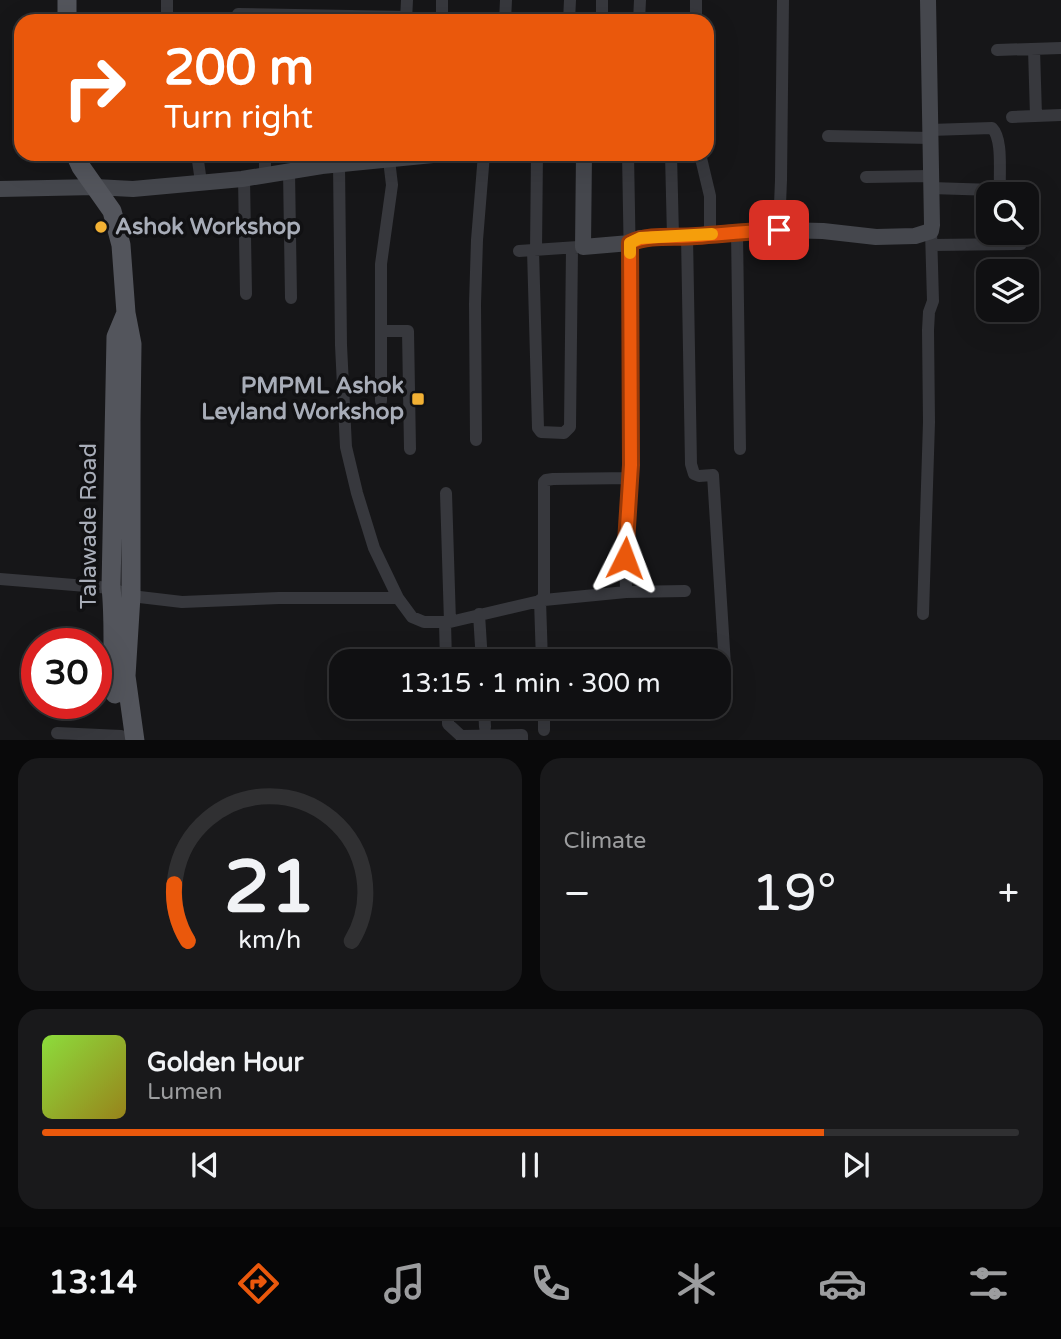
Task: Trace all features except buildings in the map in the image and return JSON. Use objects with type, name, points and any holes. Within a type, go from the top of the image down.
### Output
[{"type":"main road","name":"Talawade Road","points":[[78,161],[112,211],[121,245],[126,313],[132,344],[131,596],[126,676],[126,739]]},
{"type":"main road","name":"Talawade Road","points":[[126,313],[116,337],[111,588],[113,677],[126,739]]},
{"type":"street","points":[[779,230],[783,0]]},
{"type":"street","points":[[923,614],[929,422],[928,330],[933,301],[928,0]]},
{"type":"street","points":[[997,50],[1061,48]]},
{"type":"street","points":[[1034,49],[1036,116]]},
{"type":"street","points":[[1012,117],[1061,115]]},
{"type":"street","points":[[828,136],[930,134],[992,128],[995,130],[998,140],[999,189],[866,177]]},
{"type":"street","points":[[198,161],[201,182]]},
{"type":"street","points":[[265,161],[265,175]]},
{"type":"street","points":[[0,189],[133,189],[376,161]]},
{"type":"street","points":[[381,401],[381,264],[392,185],[389,161]]},
{"type":"street","points":[[476,440],[475,304],[483,161]]},
{"type":"street","points":[[537,161],[535,250],[538,428],[541,432],[564,433],[570,427],[584,161]]},
{"type":"street","points":[[626,592],[625,540],[631,478],[628,161]]},
{"type":"street","points":[[672,161],[680,237],[691,464],[692,470],[699,476],[713,475],[724,649]]},
{"type":"street","points":[[702,161],[710,195],[710,234]]},
{"type":"street","points":[[339,164],[341,332],[346,447],[374,548],[398,598],[412,617],[424,622],[448,622],[542,600],[626,592],[685,592]]},
{"type":"street","points":[[289,171],[291,298]]},
{"type":"street","points":[[244,178],[246,294]]},
{"type":"street","points":[[519,251],[630,243],[640,238],[779,230],[976,241]]},
{"type":"street","points":[[737,232],[740,449]]},
{"type":"street","points":[[381,331],[408,331],[410,449]]},
{"type":"street","points":[[542,649],[544,482],[553,479],[631,478]]},
{"type":"street","points":[[446,493],[447,649]]},
{"type":"street","points":[[0,579],[111,588],[131,596],[182,602],[279,598],[398,598]]},
{"type":"street","points":[[479,614],[480,649]]},
{"type":"street","points":[[448,719],[448,724],[462,738],[522,735],[522,740]]},
{"type":"street","points":[[485,719],[485,727]]},
{"type":"street","points":[[544,719],[544,730]]},
{"type":"street","points":[[57,733],[126,739]]},
{"type":"slow traffic","points":[[630,253],[630,243],[640,238],[712,234]]},
{"type":"place","name":"Ashok Workshop","points":[[101,227]]},
{"type":"place","name":"PMPML Ashok Leyland Workshop","points":[[418,399]]},
{"type":"route","points":[[625,558],[631,465],[630,243],[640,238],[779,230]]}]
